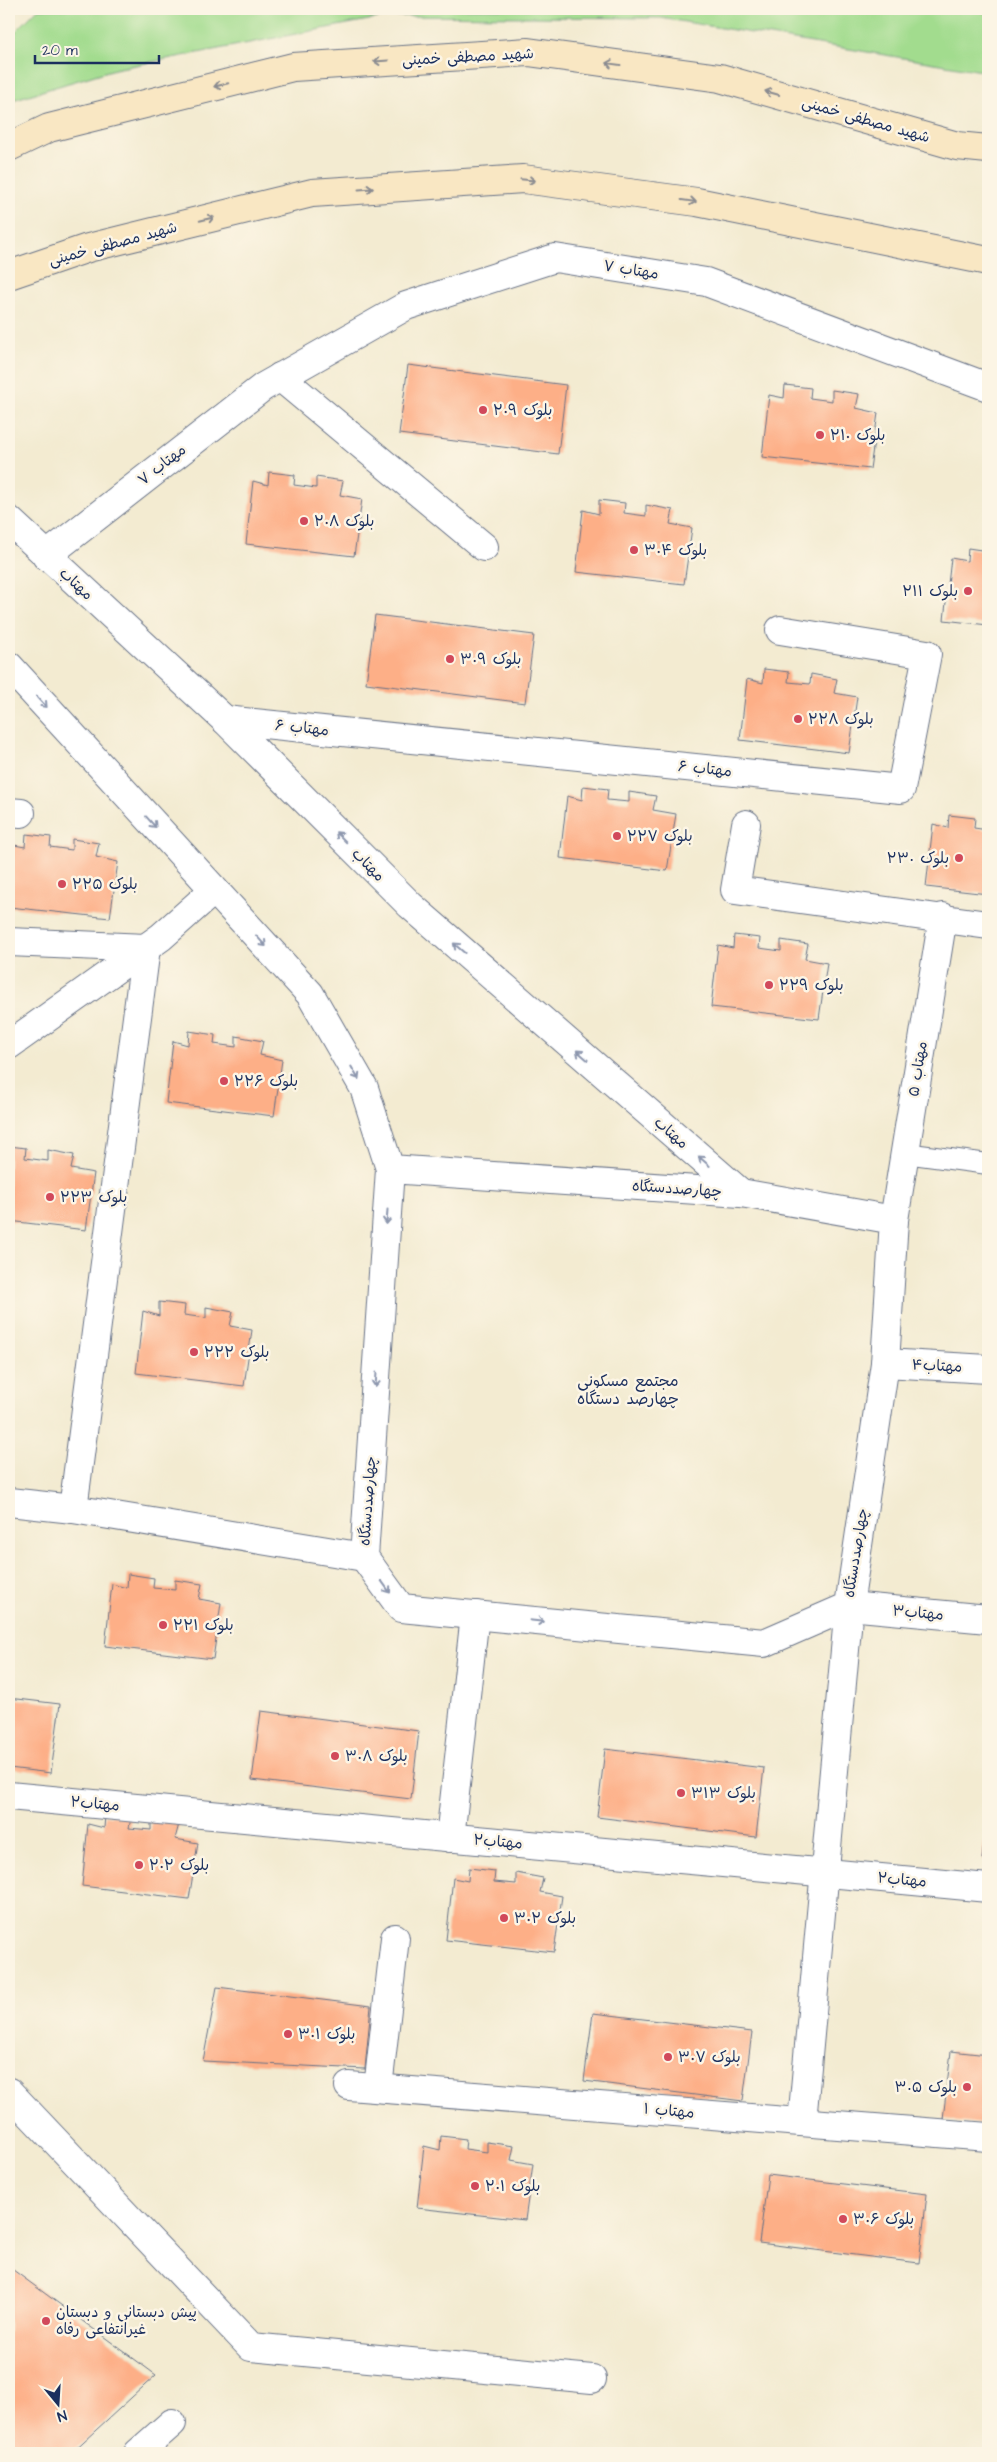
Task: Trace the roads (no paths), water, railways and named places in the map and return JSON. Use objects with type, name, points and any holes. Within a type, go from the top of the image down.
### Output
[{"type":"main road","name":"شهید مصطفی خمینی","points":[[9,147],[49,128],[293,67],[528,52],[720,78],[957,146],[988,149]]},
{"type":"main road","name":"شهید مصطفی خمینی","points":[[9,275],[88,248],[312,193],[523,179],[697,202],[988,261]]},
{"type":"street","name":"مهتاب ۷","points":[[46,556],[263,386],[280,376],[406,306],[556,258],[706,282],[988,387]]},
{"type":"street","points":[[280,376],[484,546]]},
{"type":"street","name":"مهتاب","points":[[9,520],[225,720],[410,906],[741,1194]]},
{"type":"street","name":"مهتاب ۶","points":[[225,720],[901,789],[927,654],[780,630]]},
{"type":"street","points":[[9,666],[310,994],[364,1088],[390,1169]]},
{"type":"street","points":[[746,824],[734,890],[943,917],[988,925]]},
{"type":"street","points":[[9,1045],[146,948],[214,890]]},
{"type":"street","name":"مهتاب ۵","points":[[894,1220],[943,917]]},
{"type":"street","points":[[9,942],[146,948]]},
{"type":"street","points":[[73,1509],[146,948]]},
{"type":"street","name":"چهارصددستگاه","points":[[390,1169],[741,1194],[894,1220],[885,1362],[848,1606],[764,1643],[401,1608],[364,1557],[390,1169]]},
{"type":"street","name":"مهتاب۴","points":[[885,1362],[988,1369]]},
{"type":"street","points":[[9,1502],[73,1509],[364,1557]]},
{"type":"street","points":[[802,2122],[848,1606]]},
{"type":"street","name":"مهتاب۳","points":[[848,1606],[988,1620]]},
{"type":"street","points":[[450,1838],[475,1615]]},
{"type":"street","name":"مهتاب۲","points":[[9,1796],[988,1888]]},
{"type":"street","points":[[378,2088],[395,1938]]},
{"type":"street","name":"مهتاب ۱","points":[[349,2086],[988,2137]]},
{"type":"street","points":[[9,2092],[251,2347],[592,2379]]},
{"type":"street","points":[[138,2453],[172,2423]]},
{"type":"lane","points":[[905,1153],[988,1164]]},
{"type":"place","name":"بلوک ۲۰۹","points":[[483,410]]},
{"type":"place","name":"بلوک ۲۱۰","points":[[820,435]]},
{"type":"place","name":"بلوک ۲۰۸","points":[[304,521]]},
{"type":"place","name":"بلوک ۳۰۴","points":[[634,550]]},
{"type":"place","name":"بلوک ۲۱۱","points":[[968,591]]},
{"type":"place","name":"بلوک ۳۰۹","points":[[450,659]]},
{"type":"place","name":"بلوک ۲۲۸","points":[[798,719]]},
{"type":"place","name":"بلوک ۲۲۷","points":[[617,836]]},
{"type":"place","name":"بلوک ۲۳۰","points":[[959,858]]},
{"type":"place","name":"بلوک ۲۲۵","points":[[62,884]]},
{"type":"place","name":"بلوک ۲۲۹","points":[[769,985]]},
{"type":"place","name":"بلوک ۲۲۶","points":[[224,1081]]},
{"type":"place","name":"بلوک ۲۲۳","points":[[50,1197]]},
{"type":"place","name":"بلوک ۲۲۲","points":[[194,1352]]},
{"type":"place","name":"بلوک ۲۲۱","points":[[163,1625]]},
{"type":"place","name":"بلوک ۳۰۸","points":[[335,1756]]},
{"type":"place","name":"بلوک ۳۱۳","points":[[681,1793]]},
{"type":"place","name":"بلوک ۲۰۲","points":[[139,1865]]},
{"type":"place","name":"بلوک ۳۰۲","points":[[504,1918]]},
{"type":"place","name":"بلوک ۳۰۱","points":[[288,2034]]},
{"type":"place","name":"بلوک ۳۰۷","points":[[668,2057]]},
{"type":"place","name":"بلوک ۳۰۵","points":[[967,2087]]},
{"type":"place","name":"بلوک ۲۰۱","points":[[475,2186]]},
{"type":"place","name":"بلوک ۳۰۶","points":[[843,2219]]},
{"type":"place","name":"پیش دبستانی و دبستان غیرانتفاعی رفاه","points":[[46,2321]]},
{"type":"district","name":"مجتمع مسکونی چهارصد دستگاه","points":[[628,1390]]}]
